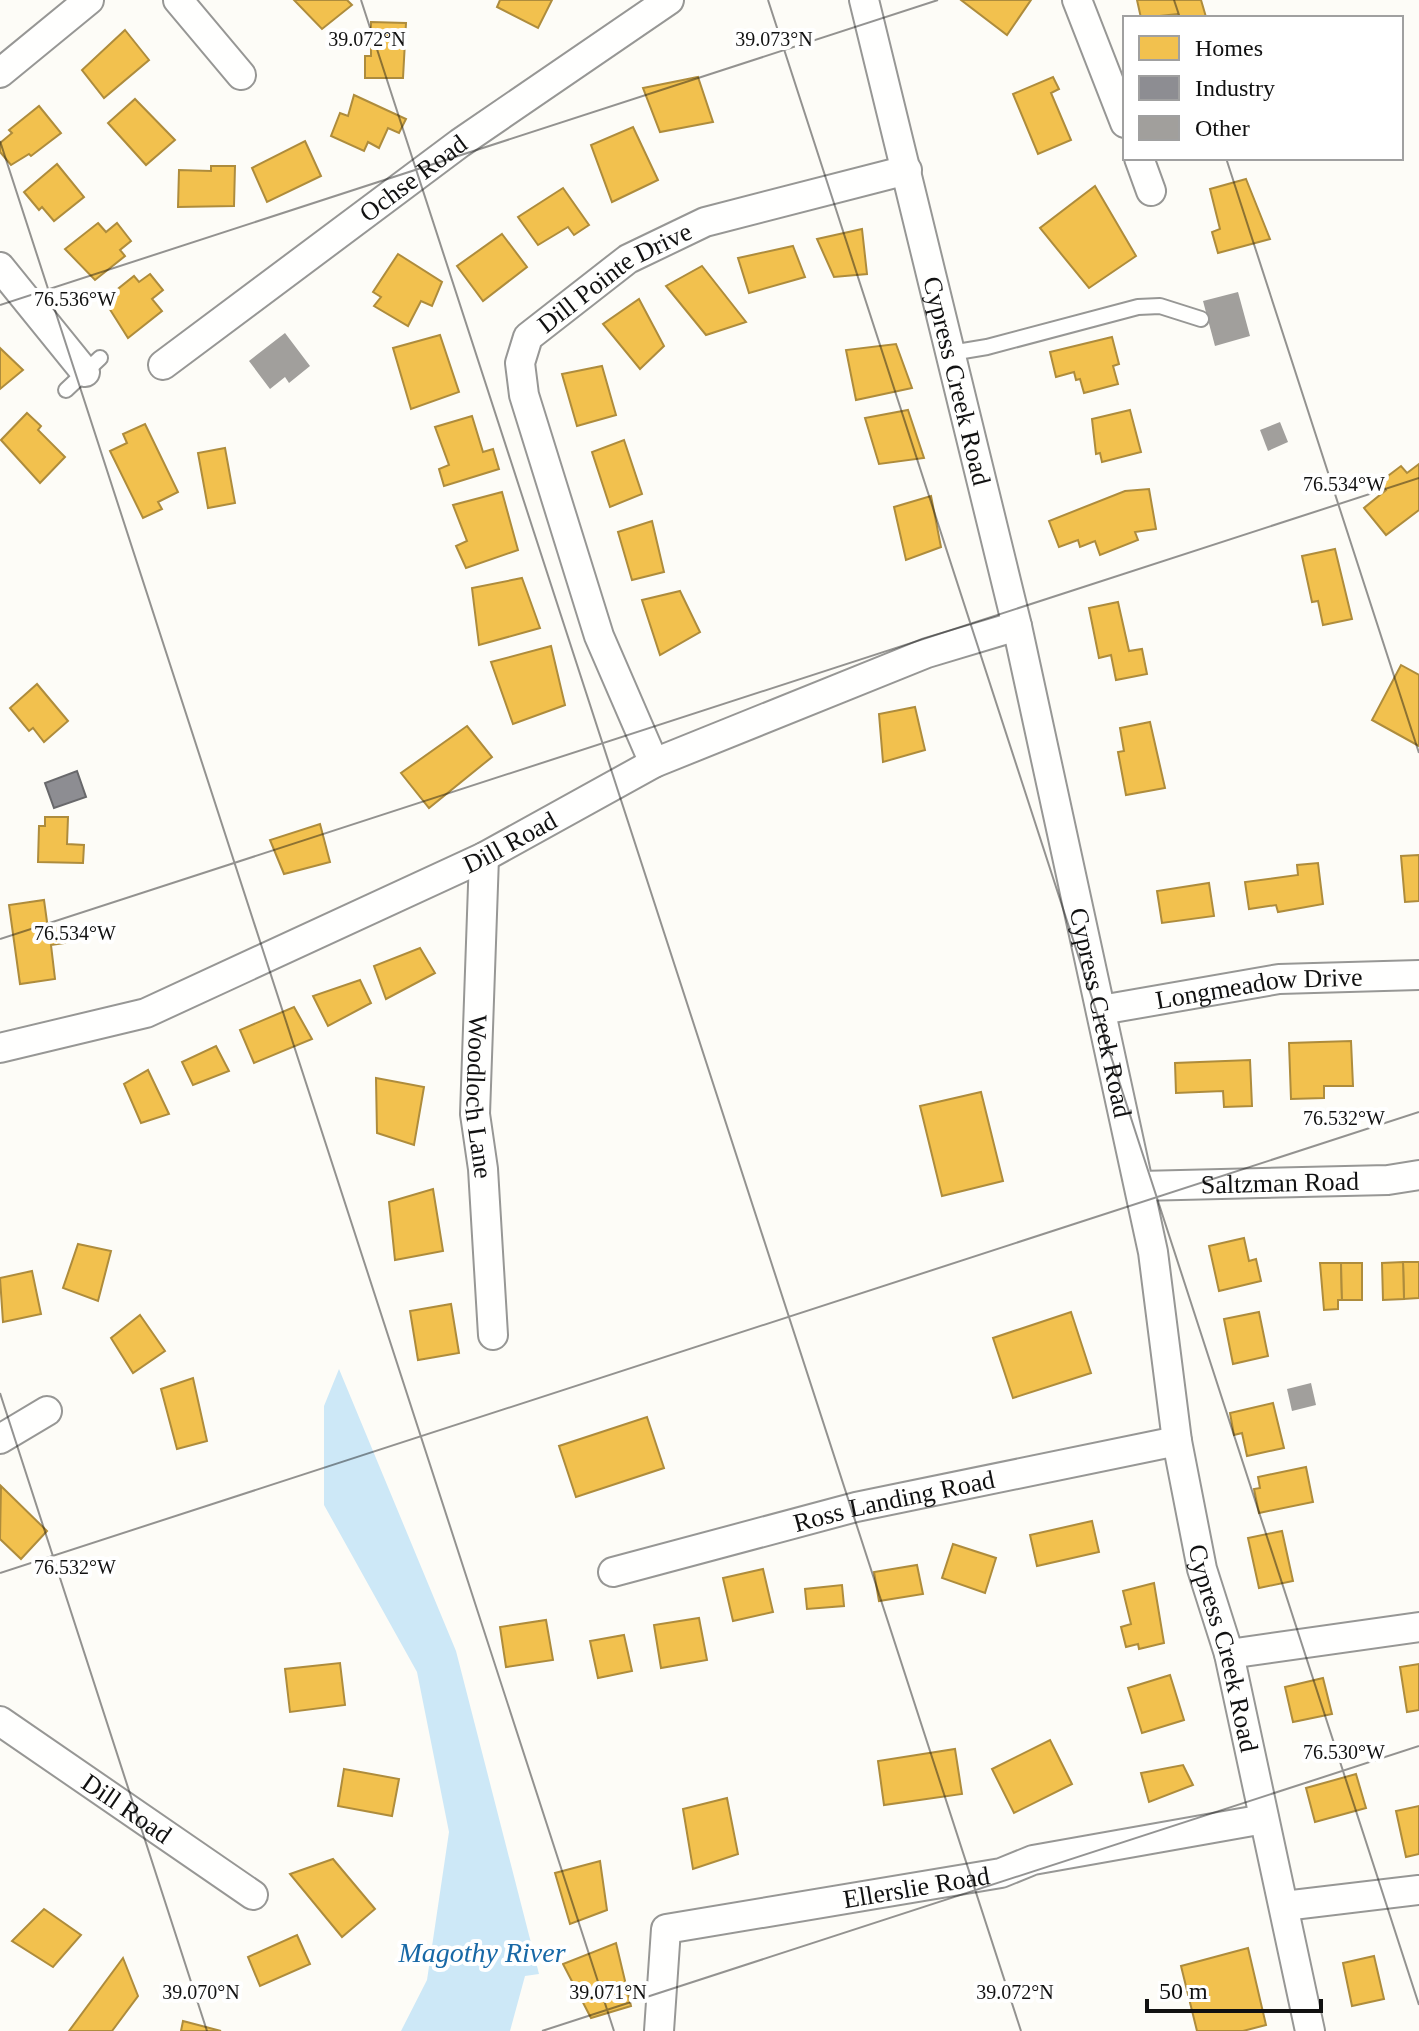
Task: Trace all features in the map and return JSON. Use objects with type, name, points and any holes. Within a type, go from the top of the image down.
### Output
[{"type":"street","points":[[0,73],[89,0]]},
{"type":"street","points":[[178,0],[241,75]]},
{"type":"street","name":"Ochse Road","points":[[163,365],[460,143],[669,0]]},
{"type":"street","name":"Cypress Creek Road","points":[[864,0],[1017,626],[1140,1186],[1166,1330],[1177,1441],[1202,1569],[1229,1654],[1310,2031]]},
{"type":"street","points":[[1077,0],[1123,118]]},
{"type":"street","points":[[1140,160],[1151,191]]},
{"type":"street","name":"Dill Pointe Drive","points":[[654,763],[599,636],[524,395],[520,363],[528,337],[628,259],[705,222],[907,170]]},
{"type":"street","points":[[0,267],[84,373]]},
{"type":"street","name":"Dill Road","points":[[0,1048],[146,1013],[484,857],[654,763],[927,653],[1017,626]]},
{"type":"street","name":"Woodloch Lane","points":[[484,857],[475,1114],[483,1169],[493,1335]]},
{"type":"street","name":"Longmeadow Drive","points":[[1101,1010],[1279,979],[1419,975]]},
{"type":"street","name":"Saltzman Road","points":[[1140,1186],[1388,1180],[1419,1175]]},
{"type":"street","points":[[0,1439],[47,1411]]},
{"type":"street","name":"Ross Landing Road","points":[[613,1572],[856,1507],[1177,1441]]},
{"type":"street","points":[[1229,1654],[1419,1627]]},
{"type":"street","name":"Dill Road","points":[[0,1721],[253,1895]]},
{"type":"street","name":"Ellerslie Road","points":[[659,2031],[666,1929],[1001,1873],[1033,1860],[1264,1819]]},
{"type":"street","points":[[1284,1906],[1419,1890]]},
{"type":"lane","points":[[951,353],[987,347],[1138,307],[1160,306],[1201,319]]},
{"type":"water","name":"Magothy River","points":[[339,1369],[456,1651],[539,1974],[525,1976],[510,2031],[401,2031],[427,1980],[449,1832],[417,1672],[324,1505],[324,1406]]},
{"type":"building: Homes","points":[[294,0],[347,0],[352,5],[322,29]]},
{"type":"building: Homes","points":[[500,0],[552,0],[538,28],[497,7]]},
{"type":"building: Homes","points":[[961,0],[1031,0],[1007,35]]},
{"type":"building: Homes","points":[[1137,0],[1201,0],[1206,16],[1177,14],[1141,16]]},
{"type":"building: Homes","points":[[371,22],[406,23],[403,78],[365,78],[365,56],[371,56]]},
{"type":"building: Homes","points":[[125,30],[149,60],[104,98],[82,70]]},
{"type":"building: Homes","points":[[698,77],[713,122],[660,132],[643,88]]},
{"type":"building: Homes","points":[[1053,77],[1059,89],[1051,93],[1071,140],[1038,154],[1013,94]]},
{"type":"building: Homes","points":[[354,95],[406,119],[399,133],[388,128],[379,148],[368,142],[364,151],[331,136],[340,113],[348,116]]},
{"type":"building: Homes","points":[[135,99],[175,140],[146,165],[108,123]]},
{"type":"building: Homes","points":[[39,106],[61,133],[31,156],[29,154],[11,165],[0,152],[0,143],[12,133],[9,130]]},
{"type":"building: Homes","points":[[633,127],[658,180],[612,202],[591,145]]},
{"type":"building: Homes","points":[[305,141],[321,176],[267,202],[252,168]]},
{"type":"building: Homes","points":[[57,164],[84,197],[54,221],[42,207],[39,210],[24,192]]},
{"type":"building: Homes","points":[[211,166],[235,166],[234,206],[178,207],[179,170],[211,171]]},
{"type":"building: Homes","points":[[1246,179],[1270,239],[1218,253],[1212,232],[1220,229],[1210,189]]},
{"type":"building: Homes","points":[[1095,186],[1136,256],[1089,288],[1040,228]]},
{"type":"building: Homes","points":[[563,188],[589,225],[574,235],[568,227],[538,245],[518,217]]},
{"type":"building: Homes","points":[[98,223],[106,232],[117,223],[131,241],[120,250],[125,256],[95,280],[65,249]]},
{"type":"building: Homes","points":[[862,229],[867,274],[834,277],[817,239]]},
{"type":"building: Homes","points":[[502,234],[527,267],[483,301],[457,266]]},
{"type":"building: Homes","points":[[793,246],[805,277],[749,293],[738,258]]},
{"type":"building: Homes","points":[[398,254],[442,282],[432,306],[421,301],[408,326],[374,306],[381,297],[373,292]]},
{"type":"building: Homes","points":[[702,266],[746,322],[706,335],[666,286]]},
{"type":"building: Homes","points":[[150,274],[163,290],[152,299],[162,311],[128,338],[104,300],[134,276],[139,282]]},
{"type":"building: Homes","points":[[639,299],[664,346],[640,369],[603,324]]},
{"type":"building: Homes","points":[[440,335],[459,392],[411,409],[393,348]]},
{"type":"building: Homes","points":[[1112,337],[1119,364],[1113,366],[1118,384],[1084,393],[1080,379],[1076,380],[1074,372],[1056,377],[1050,352]]},
{"type":"building: Homes","points":[[896,344],[912,388],[856,400],[846,350]]},
{"type":"building: Homes","points":[[0,348],[23,370],[0,389]]},
{"type":"building: Homes","points":[[602,366],[616,415],[577,426],[562,374]]},
{"type":"building: Homes","points":[[908,410],[924,458],[879,464],[865,418]]},
{"type":"building: Homes","points":[[1130,410],[1141,452],[1102,462],[1100,453],[1096,454],[1092,419]]},
{"type":"building: Homes","points":[[27,413],[41,426],[38,430],[65,457],[40,483],[1,440]]},
{"type":"building: Homes","points":[[472,416],[483,452],[493,449],[499,469],[444,486],[439,469],[449,465],[435,427]]},
{"type":"building: Homes","points":[[145,424],[178,492],[158,502],[162,509],[143,518],[110,451],[127,443],[123,434]]},
{"type":"building: Homes","points":[[624,440],[642,494],[610,507],[592,452]]},
{"type":"building: Homes","points":[[225,448],[235,503],[208,508],[198,453]]},
{"type":"building: Homes","points":[[1419,464],[1419,510],[1386,535],[1364,508],[1386,490],[1380,482],[1401,466],[1407,473]]},
{"type":"building: Homes","points":[[1149,489],[1156,529],[1135,532],[1138,540],[1100,555],[1095,541],[1080,547],[1078,540],[1059,547],[1049,521],[1125,491]]},
{"type":"building: Homes","points":[[502,492],[518,550],[466,568],[456,546],[467,541],[453,505]]},
{"type":"building: Homes","points":[[931,496],[941,547],[906,560],[894,507]]},
{"type":"building: Homes","points":[[652,521],[664,572],[632,580],[618,532]]},
{"type":"building: Homes","points":[[1335,549],[1352,619],[1323,625],[1318,601],[1312,602],[1302,556]]},
{"type":"building: Homes","points":[[522,578],[540,628],[479,645],[472,588]]},
{"type":"building: Homes","points":[[680,591],[700,632],[660,655],[642,600]]},
{"type":"building: Homes","points":[[1118,602],[1129,651],[1142,649],[1147,674],[1116,680],[1111,655],[1099,658],[1089,608]]},
{"type":"building: Homes","points":[[551,646],[565,705],[513,724],[491,662]]},
{"type":"building: Homes","points":[[1401,665],[1419,675],[1419,746],[1372,720]]},
{"type":"building: Homes","points":[[37,684],[68,721],[44,742],[33,728],[29,731],[10,708]]},
{"type":"building: Homes","points":[[915,707],[925,750],[883,762],[879,714]]},
{"type":"building: Homes","points":[[1150,722],[1165,788],[1126,795],[1118,752],[1124,751],[1120,728]]},
{"type":"building: Homes","points":[[467,726],[492,757],[429,808],[401,773]]},
{"type":"building: Homes","points":[[45,817],[68,817],[67,844],[84,845],[83,863],[38,862],[39,826],[45,826]]},
{"type":"building: Homes","points":[[320,824],[330,862],[284,874],[270,840]]},
{"type":"building: Homes","points":[[1419,855],[1419,901],[1405,902],[1401,856]]},
{"type":"building: Homes","points":[[1318,863],[1323,904],[1278,912],[1276,905],[1249,909],[1245,882],[1298,875],[1297,865]]},
{"type":"building: Homes","points":[[1209,883],[1214,916],[1162,923],[1157,891]]},
{"type":"building: Homes","points":[[44,900],[48,929],[62,927],[65,943],[51,945],[55,979],[20,984],[9,905]]},
{"type":"building: Homes","points":[[420,948],[435,973],[386,999],[374,966]]},
{"type":"building: Homes","points":[[360,980],[371,1003],[328,1026],[313,996]]},
{"type":"building: Homes","points":[[294,1007],[312,1039],[254,1063],[240,1030]]},
{"type":"building: Homes","points":[[1351,1041],[1353,1086],[1324,1086],[1324,1098],[1291,1099],[1289,1043]]},
{"type":"building: Homes","points":[[216,1046],[229,1071],[193,1085],[182,1062]]},
{"type":"building: Homes","points":[[1250,1060],[1252,1106],[1224,1107],[1223,1091],[1176,1093],[1175,1063]]},
{"type":"building: Homes","points":[[148,1070],[169,1114],[141,1123],[124,1084]]},
{"type":"building: Homes","points":[[376,1078],[424,1087],[414,1145],[377,1133]]},
{"type":"building: Homes","points":[[981,1092],[1003,1181],[942,1196],[920,1106]]},
{"type":"building: Homes","points":[[433,1189],[443,1251],[395,1260],[389,1202]]},
{"type":"building: Homes","points":[[1244,1238],[1249,1261],[1256,1259],[1261,1281],[1219,1291],[1209,1246]]},
{"type":"building: Homes","points":[[78,1244],[111,1251],[98,1301],[63,1288]]},
{"type":"building: Homes","points":[[1403,1262],[1419,1262],[1419,1298],[1404,1299]]},
{"type":"building: Homes","points":[[1403,1262],[1404,1299],[1383,1300],[1382,1263]]},
{"type":"building: Homes","points":[[1320,1263],[1341,1263],[1342,1300],[1338,1300],[1338,1309],[1324,1310]]},
{"type":"building: Homes","points":[[1341,1263],[1362,1263],[1362,1300],[1342,1300]]},
{"type":"building: Homes","points":[[32,1271],[41,1314],[3,1322],[0,1278]]},
{"type":"building: Homes","points":[[451,1304],[459,1353],[418,1360],[410,1311]]},
{"type":"building: Homes","points":[[1071,1312],[1091,1373],[1013,1398],[993,1338]]},
{"type":"building: Homes","points":[[1259,1312],[1268,1356],[1233,1364],[1224,1319]]},
{"type":"building: Homes","points":[[140,1315],[165,1351],[133,1373],[111,1338]]},
{"type":"building: Homes","points":[[193,1378],[207,1441],[177,1449],[161,1389]]},
{"type":"building: Homes","points":[[1273,1403],[1284,1448],[1247,1456],[1242,1433],[1234,1435],[1230,1413]]},
{"type":"building: Homes","points":[[647,1417],[664,1468],[576,1497],[559,1446]]},
{"type":"building: Homes","points":[[1306,1467],[1313,1502],[1259,1513],[1254,1489],[1260,1488],[1258,1477]]},
{"type":"building: Homes","points":[[1,1486],[47,1531],[21,1559],[0,1539]]},
{"type":"building: Homes","points":[[1092,1521],[1099,1552],[1037,1566],[1030,1535]]},
{"type":"building: Homes","points":[[1282,1531],[1293,1581],[1259,1588],[1248,1538]]},
{"type":"building: Homes","points":[[953,1544],[996,1558],[985,1593],[942,1578]]},
{"type":"building: Homes","points":[[917,1565],[923,1594],[879,1601],[874,1572]]},
{"type":"building: Homes","points":[[763,1569],[773,1612],[733,1621],[723,1578]]},
{"type":"building: Homes","points":[[1154,1583],[1164,1643],[1139,1649],[1138,1644],[1126,1647],[1121,1627],[1131,1624],[1123,1591]]},
{"type":"building: Homes","points":[[842,1585],[844,1606],[807,1609],[805,1589]]},
{"type":"building: Homes","points":[[699,1618],[707,1660],[661,1668],[654,1625]]},
{"type":"building: Homes","points":[[546,1620],[553,1660],[506,1667],[500,1627]]},
{"type":"building: Homes","points":[[624,1635],[632,1671],[598,1678],[590,1641]]},
{"type":"building: Homes","points":[[340,1663],[345,1705],[290,1712],[285,1669]]},
{"type":"building: Homes","points":[[1419,1664],[1419,1710],[1407,1712],[1400,1667]]},
{"type":"building: Homes","points":[[1170,1675],[1184,1720],[1142,1733],[1128,1688]]},
{"type":"building: Homes","points":[[1323,1678],[1332,1714],[1293,1722],[1285,1687]]},
{"type":"building: Homes","points":[[1050,1740],[1072,1784],[1014,1813],[992,1769]]},
{"type":"building: Homes","points":[[955,1749],[962,1794],[884,1805],[878,1761]]},
{"type":"building: Homes","points":[[1183,1765],[1193,1785],[1149,1802],[1141,1773]]},
{"type":"building: Homes","points":[[344,1769],[399,1779],[392,1816],[338,1806]]},
{"type":"building: Homes","points":[[1356,1774],[1366,1808],[1315,1822],[1306,1788]]},
{"type":"building: Homes","points":[[727,1798],[738,1854],[693,1869],[683,1809]]},
{"type":"building: Homes","points":[[1419,1806],[1419,1854],[1406,1857],[1396,1811]]},
{"type":"building: Homes","points":[[333,1859],[375,1909],[342,1937],[290,1874]]},
{"type":"building: Homes","points":[[600,1861],[607,1910],[570,1924],[555,1873]]},
{"type":"building: Homes","points":[[44,1909],[81,1935],[53,1967],[12,1941]]},
{"type":"building: Homes","points":[[297,1935],[310,1964],[260,1986],[248,1957]]},
{"type":"building: Homes","points":[[616,1943],[631,2006],[591,2018],[563,1964]]},
{"type":"building: Homes","points":[[1248,1948],[1266,2025],[1243,2031],[1197,2031],[1181,1966]]},
{"type":"building: Homes","points":[[1374,1956],[1384,1999],[1352,2006],[1343,1963]]},
{"type":"building: Homes","points":[[123,1958],[138,1996],[112,2031],[69,2031]]},
{"type":"building: Homes","points":[[183,2021],[221,2031],[181,2031]]},
{"type":"building: Industry","points":[[77,771],[86,797],[54,808],[45,783]]},
{"type":"building: Other","points":[[1238,292],[1250,336],[1215,346],[1203,301]]},
{"type":"building: Other","points":[[285,333],[310,366],[289,383],[285,377],[270,389],[249,361]]},
{"type":"building: Other","points":[[1280,422],[1288,442],[1268,451],[1260,430]]},
{"type":"building: Other","points":[[1311,1383],[1316,1405],[1292,1411],[1287,1389]]}]
